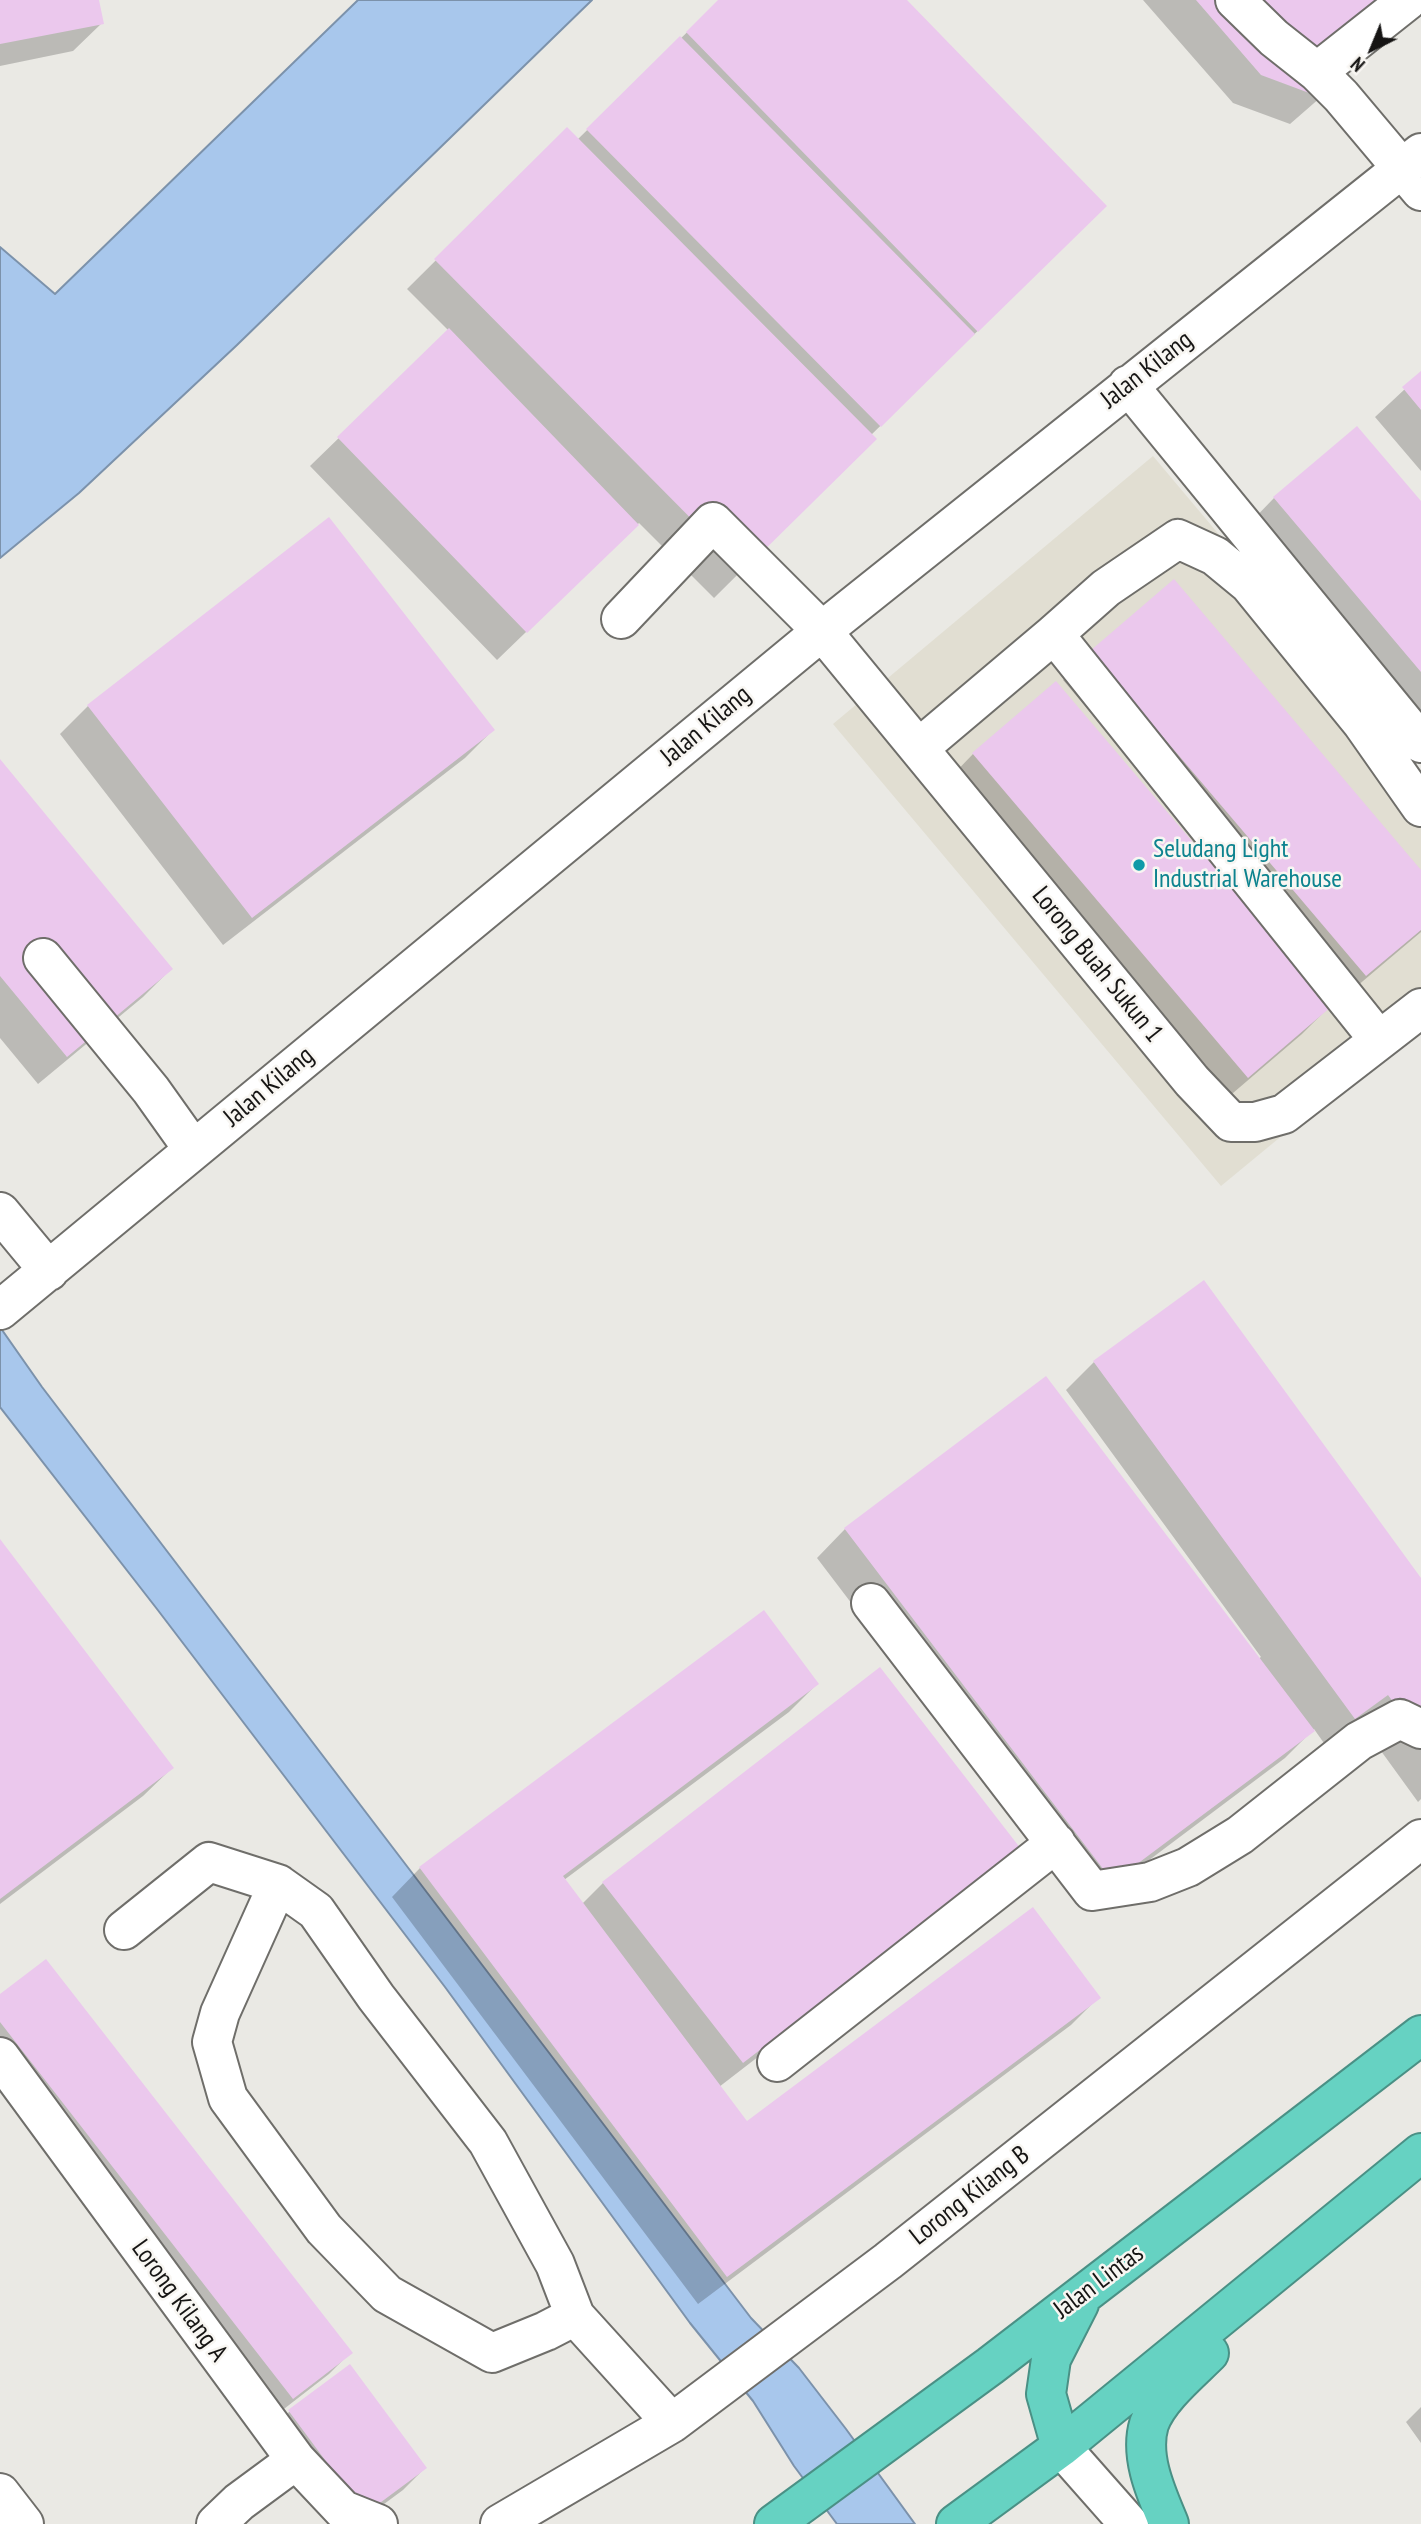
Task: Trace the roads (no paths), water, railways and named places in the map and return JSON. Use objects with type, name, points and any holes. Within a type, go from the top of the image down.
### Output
[{"type":"highway","name":"Jalan Lintas","points":[[774,2524],[990,2366],[1421,2035]]},
{"type":"highway","points":[[956,2524],[1061,2447],[1421,2153]]},
{"type":"highway","points":[[1169,2524],[1152,2478],[1146,2449],[1150,2423],[1167,2396],[1345,2214]]},
{"type":"highway","points":[[1061,2447],[1046,2394],[1051,2359],[1083,2294]]},
{"type":"street","points":[[1234,0],[1317,72],[1415,171]]},
{"type":"street","points":[[1317,72],[1408,0]]},
{"type":"street","name":"Jalan Kilang","points":[[3,1307],[821,631],[1128,385],[1415,171]]},
{"type":"street","points":[[1128,385],[1421,743]]},
{"type":"street","name":"Lorong Buah Sukun 1","points":[[621,619],[713,523],[821,631],[1192,1081],[1231,1122],[1255,1122],[1284,1114],[1421,1008]]},
{"type":"street","points":[[919,748],[1106,588],[1178,539],[1215,556],[1249,584],[1362,723],[1421,807]]},
{"type":"street","points":[[1054,634],[1379,1040]]},
{"type":"street","points":[[43,958],[151,1090],[193,1149]]},
{"type":"street","points":[[0,1212],[48,1270]]},
{"type":"street","points":[[872,1603],[1092,1891],[1150,1882],[1188,1867],[1240,1835],[1359,1741],[1400,1719],[1421,1730]]},
{"type":"street","name":"Lorong Kilang B","points":[[500,2524],[672,2423],[888,2261],[1421,1839]]},
{"type":"street","points":[[777,2062],[1056,1843]]},
{"type":"street","points":[[124,1930],[209,1862],[278,1884],[316,1911],[376,1997],[488,2142],[555,2264],[575,2316],[672,2423]]},
{"type":"street","points":[[278,1884],[220,2013],[212,2042],[228,2098],[324,2229],[387,2294],[492,2353],[575,2316]]},
{"type":"street","name":"Lorong Kilang A","points":[[0,2057],[296,2460],[343,2510],[378,2524]]},
{"type":"street","points":[[1061,2447],[1129,2524]]},
{"type":"street","points":[[216,2524],[239,2502],[296,2460]]},
{"type":"street","points":[[0,2493],[24,2524]]},
{"type":"water","points":[[358,0],[592,0],[237,345],[79,493],[0,558],[0,247],[55,294]]},
{"type":"water","points":[[0,1327],[42,1387],[751,2318],[799,2368],[915,2524],[837,2524],[794,2466],[753,2401],[690,2323],[445,1987],[0,1407]]},
{"type":"place","name":"Seludang Light Industrial Warehouse","points":[[1139,865]]}]
